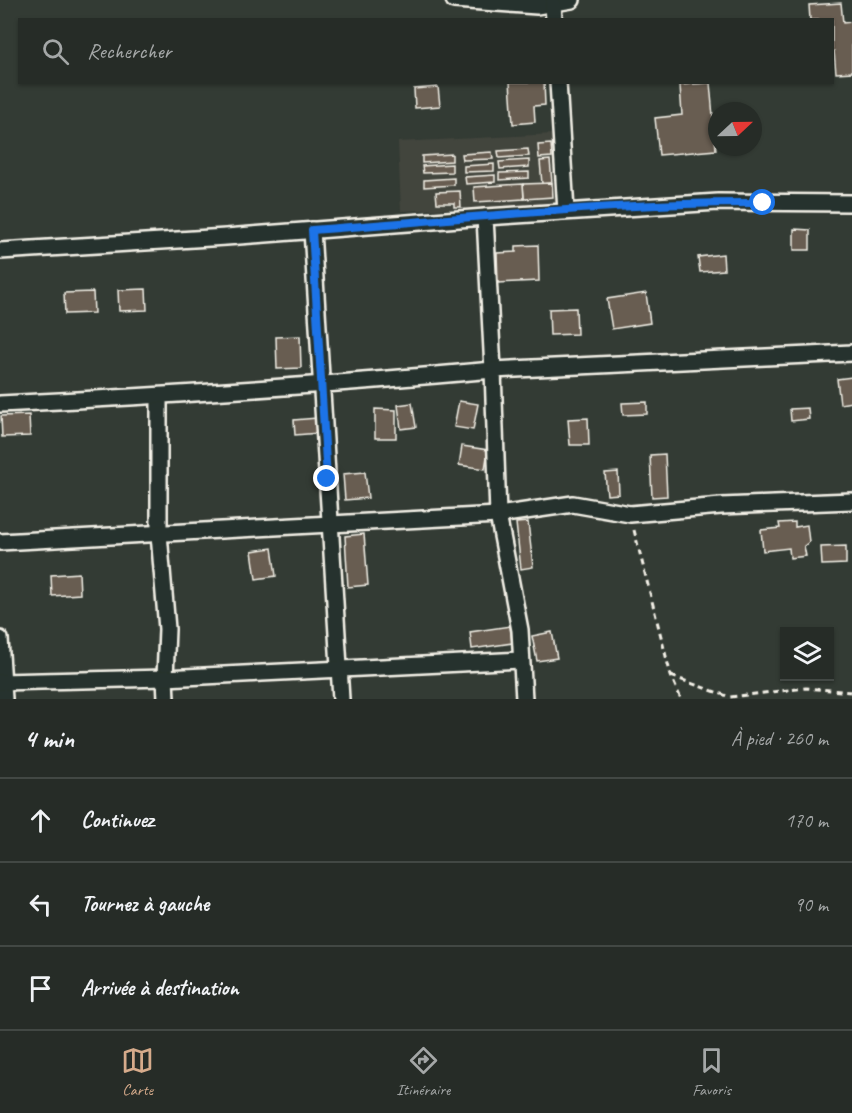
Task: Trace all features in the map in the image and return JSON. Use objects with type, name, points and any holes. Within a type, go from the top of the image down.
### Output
[{"type":"street","points":[[454,0],[537,6],[554,12],[572,0]]},
{"type":"street","points":[[558,84],[566,211]]},
{"type":"street","points":[[0,251],[718,202],[852,203]]},
{"type":"street","points":[[485,217],[498,515],[520,630],[524,699]]},
{"type":"street","points":[[312,230],[341,699]]},
{"type":"street","points":[[0,404],[321,386],[493,370],[852,353]]},
{"type":"street","points":[[159,396],[159,534],[167,628],[166,699]]},
{"type":"street","points":[[0,542],[330,526],[498,515],[573,504],[630,514],[721,506],[852,501]]},
{"type":"street","points":[[0,639],[4,699]]},
{"type":"street","points":[[2,682],[165,678],[521,660]]},
{"type":"path","points":[[630,514],[671,676],[681,699]]},
{"type":"path","points":[[671,676],[730,696],[806,688],[852,692]]},
{"type":"shaded area","points":[[555,134],[562,204],[401,211],[398,142]]},
{"type":"building","points":[[841,3],[843,23],[852,22],[852,72],[836,73],[834,18],[810,18],[809,5]]},
{"type":"building","points":[[510,84],[544,84],[545,105],[534,106],[535,122],[513,124]]},
{"type":"building","points":[[710,84],[712,102],[708,102],[708,151],[659,155],[655,118],[682,115],[680,85]]},
{"type":"building","points":[[438,87],[440,106],[415,108],[414,89]]},
{"type":"building","points":[[551,144],[552,157],[539,158],[538,145]]},
{"type":"building","points":[[528,149],[529,156],[499,158],[498,151]]},
{"type":"building","points":[[492,152],[493,159],[463,160],[462,154]]},
{"type":"building","points":[[452,154],[452,161],[422,163],[422,156]]},
{"type":"building","points":[[529,160],[529,167],[500,169],[499,162]]},
{"type":"building","points":[[550,160],[552,183],[542,184],[540,161]]},
{"type":"building","points":[[452,164],[452,172],[423,173],[422,166]]},
{"type":"building","points":[[494,164],[494,171],[464,172],[464,166]]},
{"type":"building","points":[[529,172],[529,178],[499,180],[499,173]]},
{"type":"building","points":[[495,175],[495,182],[466,184],[465,177]]},
{"type":"building","points":[[454,178],[454,185],[424,187],[424,180]]},
{"type":"building","points":[[552,183],[553,197],[524,199],[523,184]]},
{"type":"building","points":[[523,184],[524,199],[475,202],[474,187]]},
{"type":"building","points":[[460,191],[461,207],[454,207],[454,203],[437,203],[436,192]]},
{"type":"building","points":[[794,229],[810,230],[810,250],[794,250]]},
{"type":"building","points":[[538,245],[539,281],[498,283],[497,253],[516,252],[516,246]]},
{"type":"building","points":[[723,254],[724,270],[700,272],[698,257]]},
{"type":"building","points":[[146,289],[147,310],[119,311],[118,290]]},
{"type":"building","points":[[93,292],[94,313],[65,314],[64,293]]},
{"type":"building","points":[[646,293],[650,323],[612,329],[607,299]]},
{"type":"building","points":[[576,308],[577,334],[550,335],[549,309]]},
{"type":"building","points":[[300,336],[301,368],[277,369],[276,337]]},
{"type":"building","points":[[852,377],[852,402],[840,404],[837,379]]},
{"type":"building","points":[[459,401],[478,404],[473,430],[454,427]]},
{"type":"building","points":[[647,402],[647,414],[623,415],[622,403]]},
{"type":"building","points":[[412,403],[416,427],[401,429],[398,405]]},
{"type":"building","points":[[808,408],[809,419],[791,421],[790,409]]},
{"type":"building","points":[[375,409],[396,410],[396,438],[375,438]]},
{"type":"building","points":[[29,415],[30,436],[2,437],[1,416]]},
{"type":"building","points":[[317,418],[319,433],[295,435],[294,420]]},
{"type":"building","points":[[588,418],[589,445],[570,445],[568,419]]},
{"type":"building","points":[[462,446],[488,450],[485,469],[459,465]]},
{"type":"building","points":[[665,454],[667,496],[652,497],[650,455]]},
{"type":"building","points":[[365,472],[368,498],[345,500],[343,474]]},
{"type":"building","points":[[618,472],[619,494],[607,495],[605,473]]},
{"type":"building","points":[[528,522],[533,567],[521,569],[516,523]]},
{"type":"building","points":[[795,522],[795,527],[807,525],[809,542],[804,546],[806,556],[790,558],[789,548],[763,551],[761,530],[780,528],[779,523]]},
{"type":"building","points":[[364,534],[368,585],[348,587],[345,536]]},
{"type":"building","points":[[846,546],[846,564],[822,565],[821,547]]},
{"type":"building","points":[[272,548],[276,576],[256,579],[252,551]]},
{"type":"building","points":[[79,573],[80,594],[52,596],[51,575]]},
{"type":"building","points":[[510,626],[512,643],[472,649],[470,632]]},
{"type":"building","points":[[552,632],[557,658],[537,661],[532,636]]},
{"type":"route","points":[[327,479],[312,230],[566,211],[718,202],[763,203]]}]
